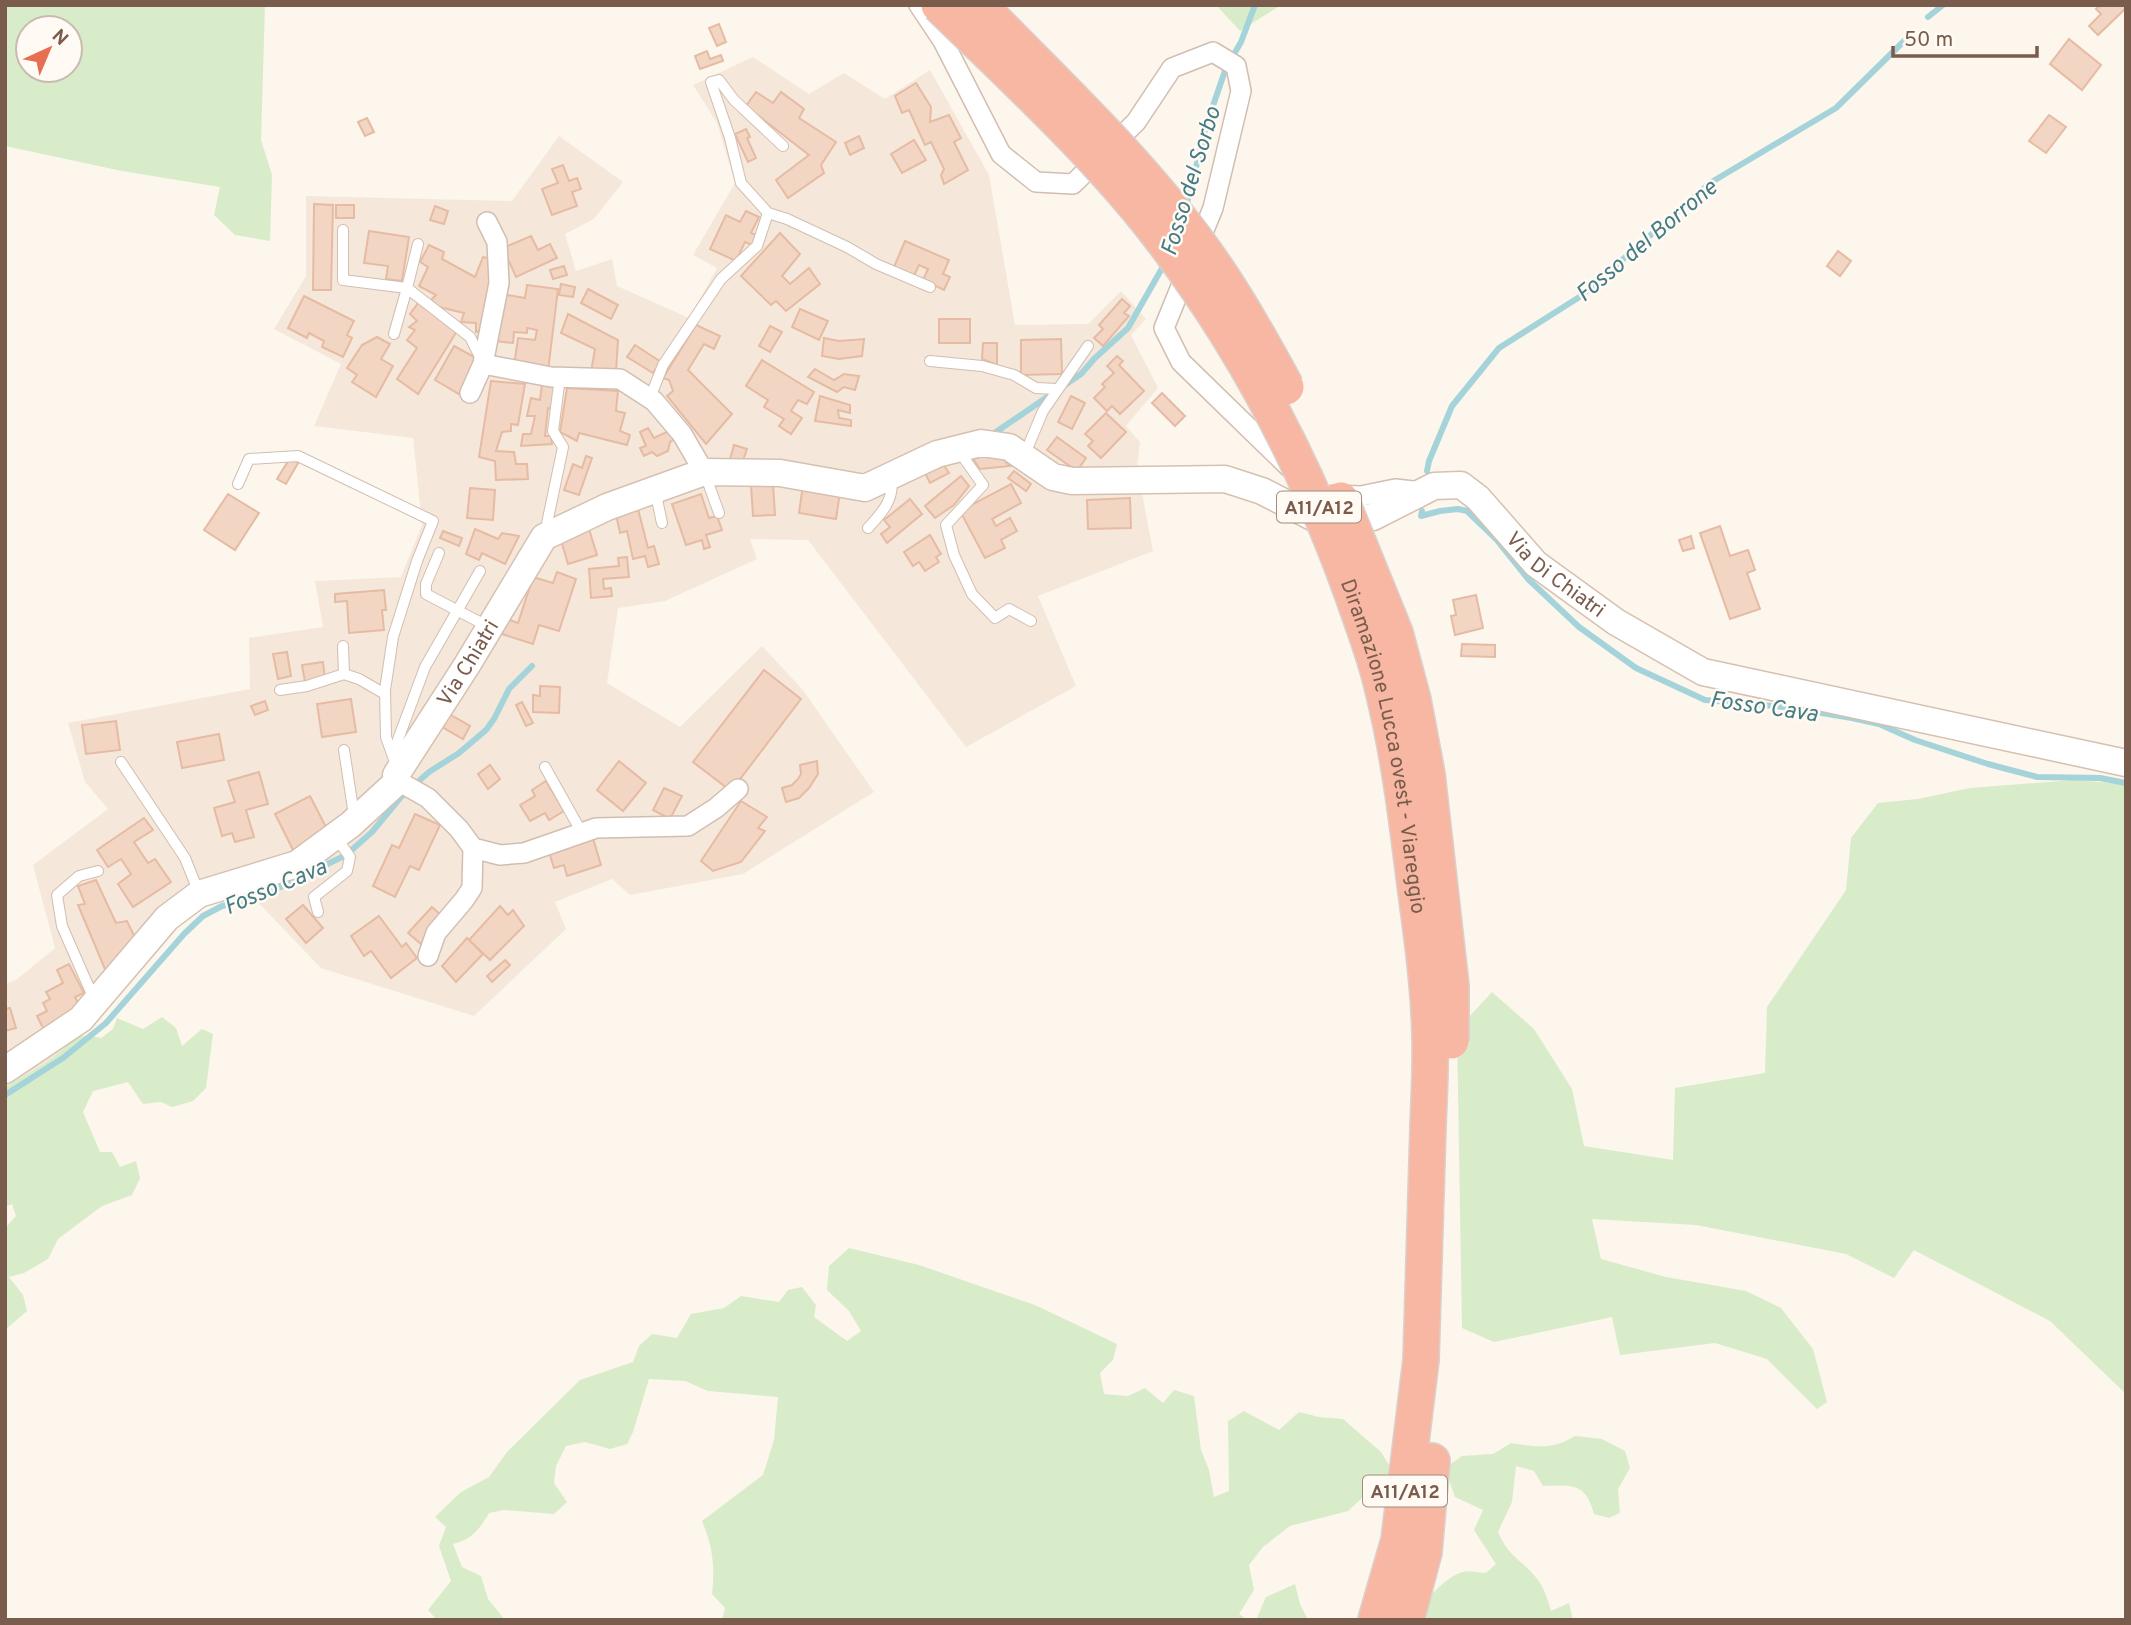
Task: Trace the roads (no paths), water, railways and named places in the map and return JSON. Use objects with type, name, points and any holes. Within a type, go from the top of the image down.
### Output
[{"type":"highway","name":"Diramazione Lucca ovest - Viareggio","points":[[939,5],[1077,141],[1122,189],[1161,237],[1249,368],[1319,506],[1368,639],[1383,688],[1395,748],[1409,834],[1439,1128]]},
{"type":"highway","name":"Diramazione Lucca ovest - Viareggio","points":[[979,5],[1102,130],[1167,203],[1215,267],[1260,340],[1328,470],[1395,633],[1413,700],[1427,774],[1451,986],[1439,1128],[1424,1552],[1406,1620]]},
{"type":"highway","name":"Diramazione Lucca ovest - Viareggio","points":[[1376,1620],[1399,1540],[1431,1361]]},
{"type":"street","points":[[919,5],[943,41],[1001,154],[1036,182],[1073,184],[1136,122],[1172,68],[1213,52],[1236,66],[1241,91],[1213,208],[1164,328],[1181,362],[1295,473],[1326,495],[1361,496],[1395,489],[1423,492]]},
{"type":"street","points":[[470,393],[483,364],[499,283],[497,242],[487,222]]},
{"type":"street","points":[[483,364],[560,377],[620,379],[650,398],[682,434],[704,472]]},
{"type":"street","points":[[544,537],[607,507],[704,472],[780,473],[865,488],[937,454],[957,448],[981,443],[1016,452]]},
{"type":"street","name":"Via Di Chiatri","points":[[1016,452],[1053,477],[1072,481],[1225,480],[1262,491],[1324,523],[1373,517],[1434,486],[1461,485],[1478,498],[1536,564],[1616,622],[1703,673],[2126,763]]},
{"type":"street","name":"Via Chiatri","points":[[5,1070],[80,1019],[167,918],[199,894],[297,864],[345,840],[398,776],[544,537]]},
{"type":"street","points":[[398,776],[428,799],[459,829],[473,848],[472,888],[436,933],[428,956]]},
{"type":"street","points":[[473,848],[499,855],[524,853],[596,828],[688,826],[716,808],[738,789]]},
{"type":"lane","points":[[783,146],[734,100],[719,79],[711,82],[730,138],[741,183],[768,213],[787,219],[876,264],[930,287]]},
{"type":"lane","points":[[650,398],[663,365],[721,279],[757,246],[768,213]]},
{"type":"lane","points":[[343,230],[342,280],[407,288],[470,337],[483,364]]},
{"type":"lane","points":[[394,334],[418,244]]},
{"type":"lane","points":[[1016,452],[1088,346]]},
{"type":"lane","points":[[930,360],[982,366],[1014,376],[1036,388],[1056,390]]},
{"type":"lane","points":[[544,537],[563,447],[553,431],[560,377]]},
{"type":"lane","points":[[957,448],[983,485],[946,525],[954,555],[972,594],[995,618],[1009,609],[1031,621]]},
{"type":"lane","points":[[238,485],[249,459],[298,456],[433,521],[393,637],[385,694],[386,737],[398,776]]},
{"type":"lane","points":[[704,472],[719,513]]},
{"type":"lane","points":[[868,527],[884,511],[893,487],[891,476]]},
{"type":"lane","points":[[655,490],[662,523]]},
{"type":"lane","points":[[439,553],[426,584],[426,594],[489,627]]},
{"type":"lane","points":[[398,776],[396,745],[425,667],[480,570]]},
{"type":"lane","points":[[343,646],[344,674]]},
{"type":"lane","points":[[280,690],[307,686],[344,674],[385,694]]},
{"type":"lane","points":[[317,912],[314,897],[347,871],[344,750]]},
{"type":"lane","points":[[121,762],[185,858],[199,894]]},
{"type":"lane","points":[[545,767],[582,832]]},
{"type":"lane","points":[[95,1001],[62,926],[57,895],[79,876],[98,871]]},
{"type":"waterway","name":"Fosso del Sorbo","points":[[1234,54],[1255,5]]},
{"type":"waterway","name":"Fosso del Borrone","points":[[1928,17],[1943,5]]},
{"type":"waterway","name":"Fosso del Borrone","points":[[1427,471],[1452,406],[1499,348],[1581,296],[1710,183],[1836,108],[1904,41]]},
{"type":"waterway","name":"Fosso del Sorbo","points":[[1186,207],[1207,123],[1227,65]]},
{"type":"waterway","name":"Fosso del Sorbo","points":[[1062,387],[1081,374],[1128,328],[1165,263]]},
{"type":"waterway","name":"Fosso del Sorbo","points":[[993,434],[1053,393]]},
{"type":"waterway","name":"Fosso Cava","points":[[1422,511],[1421,516],[1458,509],[1467,511],[1496,539],[1528,579],[1579,627],[1636,668],[1705,700],[1785,707],[1879,724],[1915,740],[2037,777],[2100,778],[2126,783]]},
{"type":"waterway","name":"Fosso Cava","points":[[5,1095],[63,1058],[106,1023],[203,916],[222,906],[262,896],[346,855],[372,832],[401,797],[429,772],[459,753],[486,730],[509,689],[532,666]]}]
